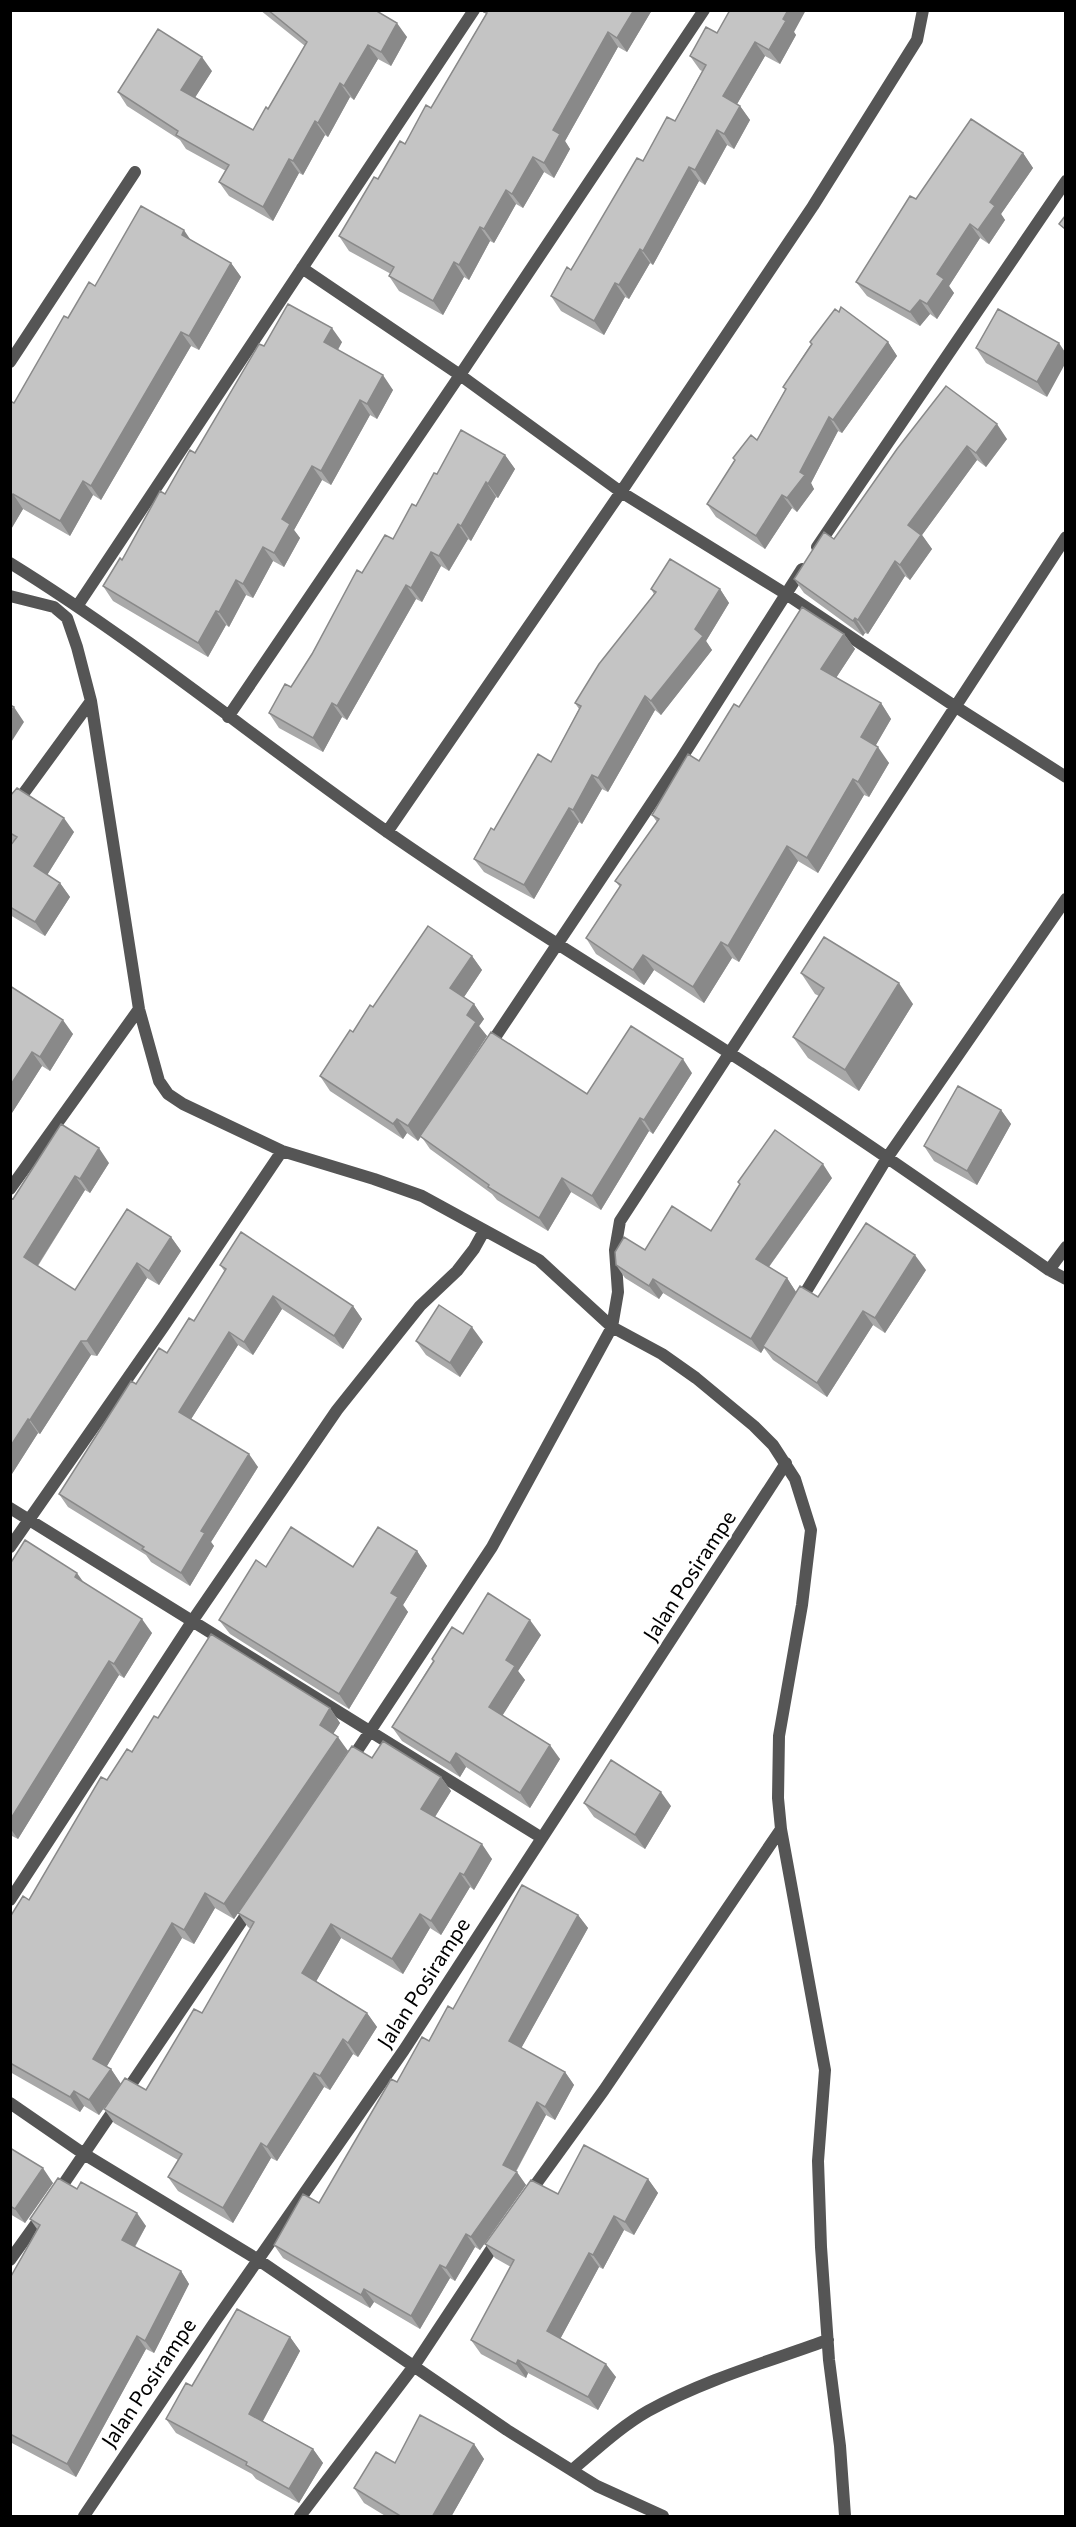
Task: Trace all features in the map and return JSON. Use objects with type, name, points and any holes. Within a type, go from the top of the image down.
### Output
[{"type":"street","points":[[78,604],[474,10]]},
{"type":"street","points":[[228,717],[704,10]]},
{"type":"street","points":[[387,832],[621,492],[819,196],[917,40],[923,10]]},
{"type":"street","points":[[10,362],[135,172]]},
{"type":"street","points":[[478,1063],[681,759],[786,594],[1065,180]]},
{"type":"street","points":[[303,268],[460,375],[621,492],[786,594],[1065,777]]},
{"type":"street","points":[[345,1770],[492,1547],[612,1327],[618,1292],[615,1250],[620,1221],[1065,537]]},
{"type":"street","points":[[10,563],[78,604],[228,717],[387,832],[556,944],[728,1052],[1065,1279]]},
{"type":"street","points":[[10,596],[54,607],[67,618],[91,701],[139,1010],[159,1081],[168,1094],[282,1151],[422,1196],[539,1260],[612,1327],[662,1354],[696,1378],[754,1426],[773,1445],[786,1463],[801,1492],[811,1530],[802,1605],[779,1736],[778,1798],[825,2070],[818,2161],[828,2340],[840,2446],[845,2517]]},
{"type":"street","points":[[10,812],[91,701]]},
{"type":"street","points":[[794,1312],[887,1158],[1065,899]]},
{"type":"street","points":[[10,1189],[139,1010]]},
{"type":"street","points":[[10,1547],[282,1151]]},
{"type":"street","points":[[10,1900],[193,1620],[337,1410],[420,1306],[458,1271],[484,1231]]},
{"type":"street","points":[[1049,1270],[1065,1247]]},
{"type":"street","name":"Jalan Posirampe","points":[[84,2517],[257,2259],[404,2050],[786,1463]]},
{"type":"street","points":[[10,1508],[542,1838]]},
{"type":"street","points":[[519,2209],[604,2090],[782,1829]]},
{"type":"street","points":[[10,2260],[260,1894]]},
{"type":"street","points":[[10,2103],[84,2154],[257,2259],[507,2430],[597,2486],[663,2517]]},
{"type":"street","points":[[300,2517],[414,2367],[506,2228]]},
{"type":"street","points":[[572,2470],[608,2439],[647,2412],[710,2382],[828,2340]]},
{"type":"building","points":[[268,10],[375,10],[397,23],[381,52],[368,45],[344,86],[340,83],[318,123],[315,121],[293,161],[289,159],[263,207],[219,182],[229,165],[176,135],[178,131],[118,92],[158,29],[202,57],[181,90],[253,130],[266,107],[268,109],[307,42]]},
{"type":"building","points":[[485,10],[634,10],[617,38],[608,32],[553,130],[560,134],[544,163],[533,157],[512,194],[506,190],[484,229],[480,227],[459,265],[454,262],[433,301],[389,276],[394,267],[339,236],[374,177],[378,179],[400,141],[405,144],[426,105],[431,108],[487,13],[484,12]]},
{"type":"building","points":[[730,10],[788,10],[783,19],[786,21],[769,50],[755,42],[723,96],[740,106],[724,134],[717,130],[695,170],[689,167],[643,251],[640,249],[619,285],[615,283],[594,321],[551,296],[567,267],[571,270],[637,158],[643,161],[667,117],[675,121],[706,65],[690,56],[706,27],[717,33]]},
{"type":"building","points":[[971,119],[1023,153],[990,202],[995,206],[978,230],[970,224],[937,274],[944,279],[927,304],[920,300],[910,312],[856,282],[910,196],[916,199]]},
{"type":"building","points":[[141,206],[184,230],[182,235],[231,263],[189,336],[181,332],[91,486],[83,481],[60,521],[13,494],[10,499],[10,401],[14,403],[64,316],[68,318],[89,282],[95,286]]},
{"type":"building","points":[[1065,216],[1065,229],[1059,224]]},
{"type":"building","points":[[288,304],[332,328],[324,342],[383,375],[367,404],[360,400],[321,471],[312,466],[282,519],[290,524],[274,553],[263,547],[243,584],[236,580],[219,612],[216,611],[198,643],[103,586],[120,558],[122,560],[160,491],[165,494],[190,450],[195,453],[259,344],[264,346]]},
{"type":"building","points":[[841,307],[888,342],[833,420],[829,417],[800,472],[805,475],[787,498],[782,495],[756,536],[707,504],[735,460],[733,458],[751,435],[757,440],[786,389],[783,387],[812,344],[810,342],[835,309],[839,312]]},
{"type":"building","points":[[998,309],[1059,343],[1037,382],[976,348]]},
{"type":"building","points":[[946,386],[997,424],[976,453],[967,446],[908,525],[921,535],[900,565],[895,561],[858,620],[855,618],[853,621],[794,579],[824,532],[834,539],[897,449]]},
{"type":"building","points":[[461,430],[505,455],[488,484],[486,482],[461,526],[458,524],[439,556],[431,552],[411,588],[406,585],[337,706],[332,703],[313,738],[269,713],[285,684],[291,687],[312,654],[357,570],[362,573],[385,535],[393,539],[412,504],[416,506],[434,473],[437,474]]},
{"type":"building","points":[[670,559],[720,589],[695,629],[703,636],[651,701],[645,696],[598,778],[592,775],[573,810],[569,808],[524,885],[474,859],[491,828],[494,830],[538,754],[551,762],[581,706],[575,703],[599,664],[656,592],[651,589]]},
{"type":"building","points":[[802,607],[844,634],[821,669],[881,703],[861,737],[878,747],[858,782],[853,779],[807,858],[787,846],[728,946],[721,942],[693,987],[643,955],[633,970],[586,938],[621,885],[615,881],[659,819],[652,815],[688,754],[699,761],[734,704],[739,707]]},
{"type":"building","points":[[17,788],[64,818],[34,866],[60,883],[35,922],[10,907],[10,846],[17,837],[10,833],[10,796]]},
{"type":"building","points":[[428,926],[472,956],[450,988],[474,1004],[467,1015],[476,1022],[408,1126],[397,1119],[393,1124],[320,1076],[350,1030],[353,1032],[370,1005],[373,1007]]},
{"type":"building","points":[[824,937],[899,983],[845,1070],[793,1037],[824,988],[801,973]]},
{"type":"building","points":[[10,986],[63,1020],[40,1057],[32,1052],[10,1086]]},
{"type":"building","points":[[631,1026],[683,1059],[644,1120],[640,1118],[592,1196],[562,1178],[539,1218],[488,1187],[489,1185],[420,1136],[491,1032],[587,1094]]},
{"type":"building","points":[[958,1086],[1001,1110],[967,1171],[924,1146]]},
{"type":"building","points":[[61,1124],[99,1148],[80,1179],[75,1176],[24,1257],[75,1290],[127,1209],[171,1237],[149,1271],[137,1263],[87,1341],[81,1341],[10,1447],[10,1198],[13,1199]]},
{"type":"building","points":[[775,1130],[823,1164],[756,1259],[787,1278],[751,1339],[653,1279],[649,1286],[616,1265],[615,1252],[624,1237],[645,1250],[672,1206],[711,1231],[740,1184],[738,1182]]},
{"type":"building","points":[[866,1223],[915,1255],[875,1318],[863,1311],[817,1383],[763,1346],[800,1286],[818,1297]]},
{"type":"building","points":[[241,1232],[353,1306],[334,1336],[273,1296],[244,1342],[229,1332],[179,1412],[249,1454],[201,1531],[205,1533],[181,1573],[59,1494],[131,1381],[136,1384],[159,1348],[167,1353],[189,1318],[194,1321],[226,1269],[220,1265]]},
{"type":"building","points":[[439,1305],[472,1327],[450,1363],[416,1341]]},
{"type":"building","points":[[291,1527],[353,1567],[378,1527],[417,1551],[391,1593],[398,1597],[339,1694],[219,1620],[256,1560],[266,1567]]},
{"type":"building","points":[[25,1540],[77,1573],[75,1577],[142,1619],[114,1664],[109,1661],[10,1820],[10,1564]]},
{"type":"building","points":[[488,1593],[530,1620],[506,1660],[515,1666],[489,1707],[550,1745],[520,1793],[456,1753],[450,1763],[392,1727],[434,1661],[432,1659],[452,1627],[463,1634]]},
{"type":"building","points":[[211,1634],[330,1708],[320,1725],[338,1737],[224,1904],[205,1893],[184,1930],[172,1923],[93,2059],[111,2069],[89,2100],[74,2091],[70,2097],[10,2063],[10,1917],[23,1896],[29,1900],[101,1777],[107,1780],[127,1749],[132,1752],[154,1716],[158,1718]]},
{"type":"building","points":[[383,1741],[441,1777],[421,1809],[482,1844],[464,1875],[460,1873],[431,1921],[420,1914],[392,1959],[331,1924],[302,1973],[367,2013],[348,2043],[343,2039],[320,2076],[314,2073],[267,2147],[261,2143],[223,2208],[168,2177],[182,2154],[104,2109],[125,2078],[146,2090],[194,2009],[202,2013],[254,1922],[238,1913],[352,1746],[372,1758]]},
{"type":"building","points":[[611,1760],[661,1792],[635,1835],[584,1803]]},
{"type":"building","points":[[522,1885],[578,1915],[509,2041],[565,2072],[545,2107],[537,2102],[503,2165],[517,2172],[471,2237],[466,2234],[446,2268],[440,2265],[411,2316],[364,2289],[361,2295],[274,2245],[303,2194],[319,2203],[391,2079],[397,2082],[422,2037],[429,2041],[448,2006],[453,2009]]},
{"type":"building","points":[[584,2145],[648,2179],[625,2222],[614,2216],[593,2255],[589,2253],[547,2331],[606,2364],[588,2397],[518,2360],[516,2364],[471,2340],[514,2260],[485,2244],[531,2180],[558,2194]]},
{"type":"building","points":[[10,2148],[43,2168],[15,2209],[10,2206]]},
{"type":"building","points":[[58,2178],[77,2189],[81,2182],[137,2213],[122,2240],[181,2271],[145,2341],[137,2336],[67,2464],[10,2434],[10,2278],[40,2225],[30,2219]]},
{"type":"building","points":[[237,2309],[290,2337],[249,2414],[313,2449],[289,2489],[246,2465],[247,2462],[166,2419],[186,2383],[192,2386]]},
{"type":"building","points":[[420,2415],[474,2444],[432,2517],[402,2517],[354,2488],[376,2452],[395,2463]]}]
